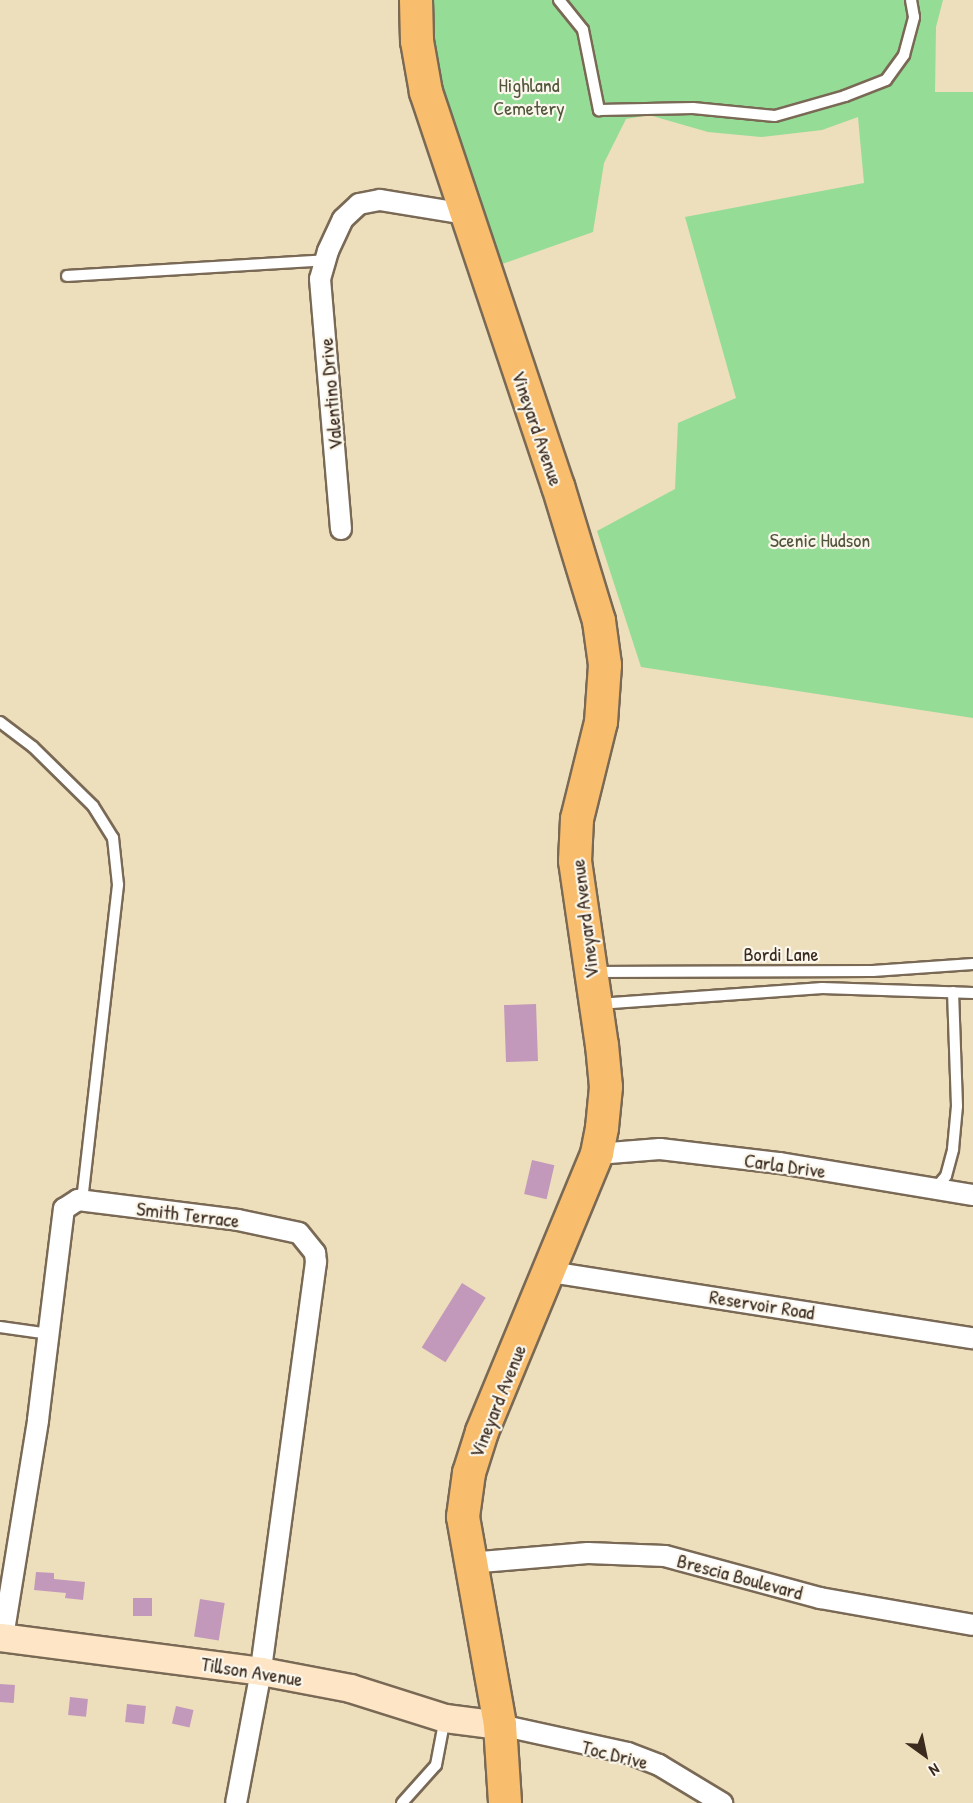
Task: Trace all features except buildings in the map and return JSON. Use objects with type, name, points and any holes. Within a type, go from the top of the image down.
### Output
[{"type":"main road","name":"Vineyard Avenue","points":[[416,0],[417,40],[426,92],[599,621],[605,665],[604,699],[577,819],[575,861],[606,1087],[597,1154],[488,1417],[469,1473],[463,1516],[469,1563],[500,1725],[505,1803]]},
{"type":"street","name":"Valentino Drive","points":[[341,529],[320,279],[325,260],[343,219],[358,204],[380,200],[466,214]]},
{"type":"street","name":"Carla Drive","points":[[597,1154],[660,1149],[973,1195]]},
{"type":"street","points":[[1,1637],[50,1334],[64,1209],[71,1202],[82,1200]]},
{"type":"street","name":"Smith Terrace","points":[[82,1200],[289,1229],[299,1233],[315,1253],[309,1321],[284,1485],[261,1671]]},
{"type":"street","name":"Reservoir Road","points":[[550,1272],[973,1338]]},
{"type":"street","name":"Brescia Boulevard","points":[[469,1563],[588,1553],[665,1556],[820,1598],[973,1625]]},
{"type":"street","name":"Tillson Avenue","points":[[1,1637],[261,1671],[350,1688],[445,1718],[500,1725]]},
{"type":"street","points":[[236,1803],[261,1671]]},
{"type":"street","name":"Toc Drive","points":[[500,1725],[628,1753],[659,1765],[722,1803]]},
{"type":"lane","points":[[559,0],[583,30],[599,110],[693,108],[775,116],[886,80],[904,55],[914,17],[911,0]]},
{"type":"lane","points":[[67,276],[325,260]]},
{"type":"lane","points":[[0,722],[71,783],[93,806],[113,838],[118,885],[82,1200]]},
{"type":"lane","name":"Bordi Lane","points":[[589,972],[873,971],[973,964]]},
{"type":"lane","points":[[595,1004],[822,988],[973,993]]},
{"type":"lane","points":[[935,1189],[946,1176],[954,1138],[957,1075],[954,992]]},
{"type":"lane","points":[[0,1327],[50,1334]]},
{"type":"lane","points":[[402,1803],[436,1765],[445,1718]]},
{"type":"green space","name":"Scenic Hudson","points":[[416,0],[943,0],[936,27],[935,92],[973,92],[973,718],[641,667],[597,531],[675,489],[678,423],[736,398],[685,217],[864,183],[858,117],[822,130],[761,137],[708,132],[649,115],[626,119],[604,163],[593,232],[485,270]]},
{"type":"park label","name":"Highland Cemetery","points":[[529,96]]}]
